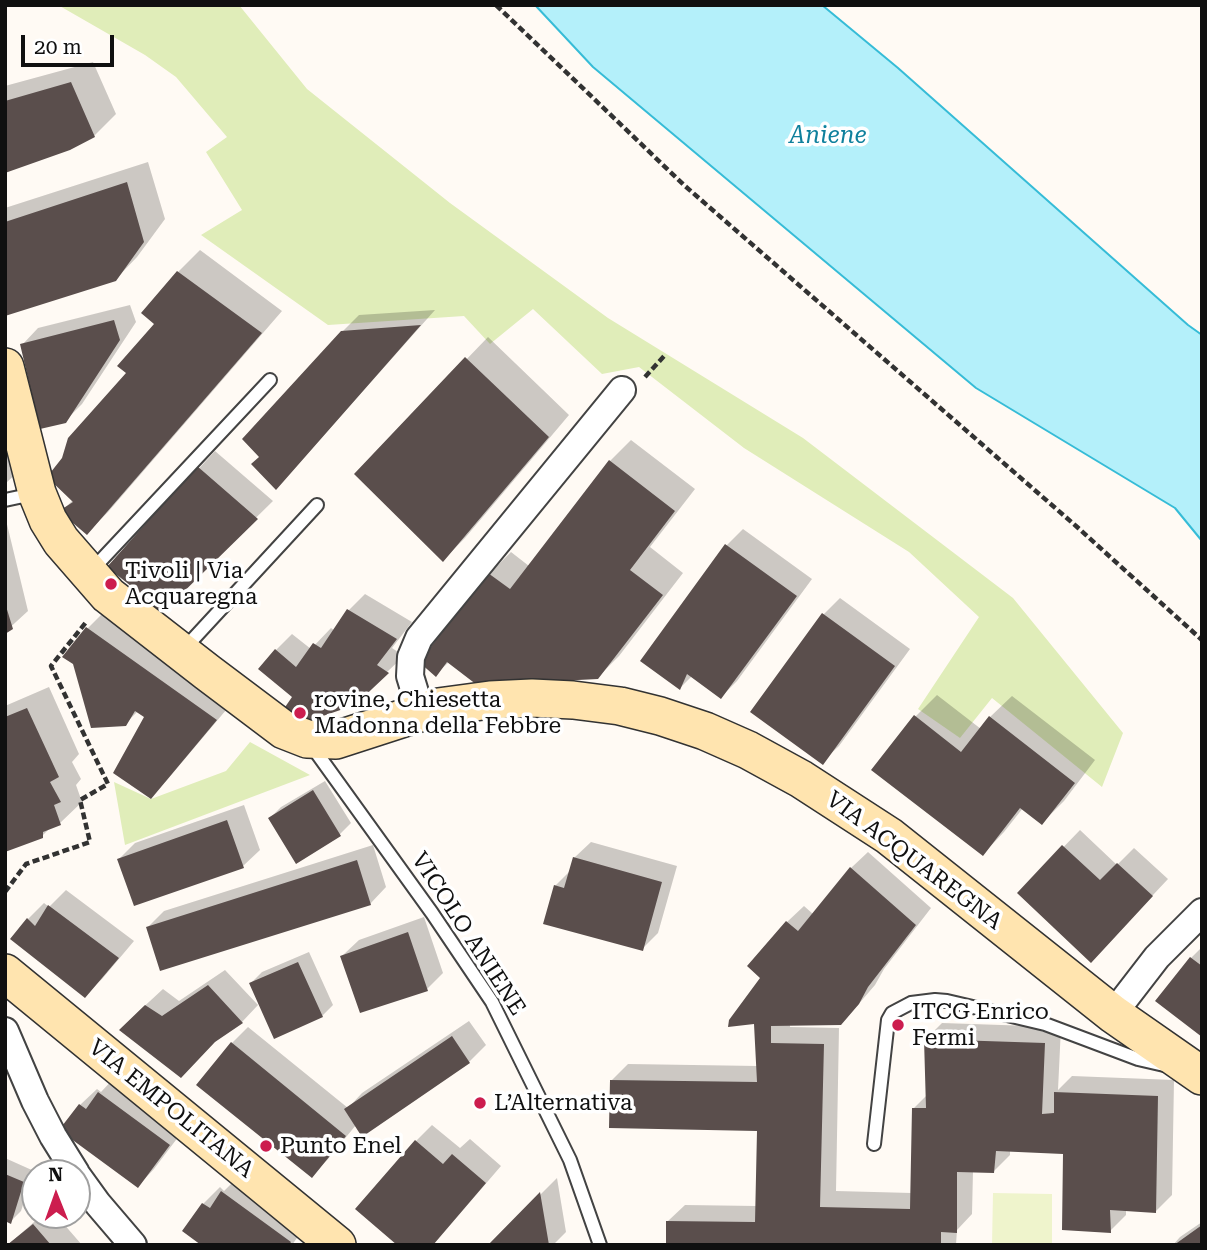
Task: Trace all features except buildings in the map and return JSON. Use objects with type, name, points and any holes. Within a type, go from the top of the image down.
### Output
[{"type":"main road","name":"VIA ACQUAREGNA","points":[[5,367],[21,497],[42,508],[53,530],[98,584],[181,652],[284,730],[307,739],[336,740],[421,712],[456,704],[532,698],[620,706],[660,716],[722,738],[793,775],[888,836],[1113,1014],[1200,1075]]},
{"type":"main road","name":"VIA EMPOLITANA","points":[[5,973],[337,1245]]},
{"type":"street","points":[[421,712],[412,684],[410,666],[419,638],[622,390]]},
{"type":"street","points":[[1113,1014],[1157,957],[1202,912]]},
{"type":"street","points":[[5,1031],[44,1120],[67,1159]]},
{"type":"street","points":[[91,1194],[133,1245]]},
{"type":"lane","points":[[98,584],[270,380]]},
{"type":"lane","points":[[181,652],[317,505]]},
{"type":"lane","name":"VICOLO ANIENE","points":[[307,739],[432,913],[492,1002],[570,1160],[600,1245]]},
{"type":"lane","points":[[874,1144],[888,1020],[892,1013],[911,1003],[947,1001],[1045,1024],[1138,1059],[1200,1075]]},
{"type":"path","points":[[496,5],[685,186],[1076,526],[1202,640]]},
{"type":"path","points":[[5,892],[26,864],[90,842],[80,800],[108,784],[51,666],[98,584]]},
{"type":"green space","points":[[58,5],[239,5],[307,89],[450,203],[608,318],[803,438],[1013,598],[1123,733],[1102,787],[992,698],[960,738],[918,709],[979,617],[909,552],[744,448],[639,367],[602,374],[533,309],[490,344],[464,316],[328,325],[201,235],[242,210],[206,152],[227,137],[176,77],[145,55]]},
{"type":"green space","points":[[250,742],[310,775],[125,845],[114,782],[151,799],[226,771]]},
{"type":"green space","points":[[993,1193],[1052,1194],[1052,1245],[992,1245]]},
{"type":"water","name":"Aniene","points":[[535,5],[822,5],[898,68],[1202,335],[1202,541],[1175,508],[976,388],[593,67]]},
{"type":"place","name":"Tivoli | Via Acquaregna","points":[[111,584]]},
{"type":"place","name":"rovine, Chiesetta Madonna della Febbre","points":[[300,713]]},
{"type":"place","name":"ITCG Enrico Fermi","points":[[898,1025]]},
{"type":"place","name":"L’Alternativa","points":[[480,1103]]},
{"type":"place","name":"Punto Enel","points":[[266,1146]]}]
